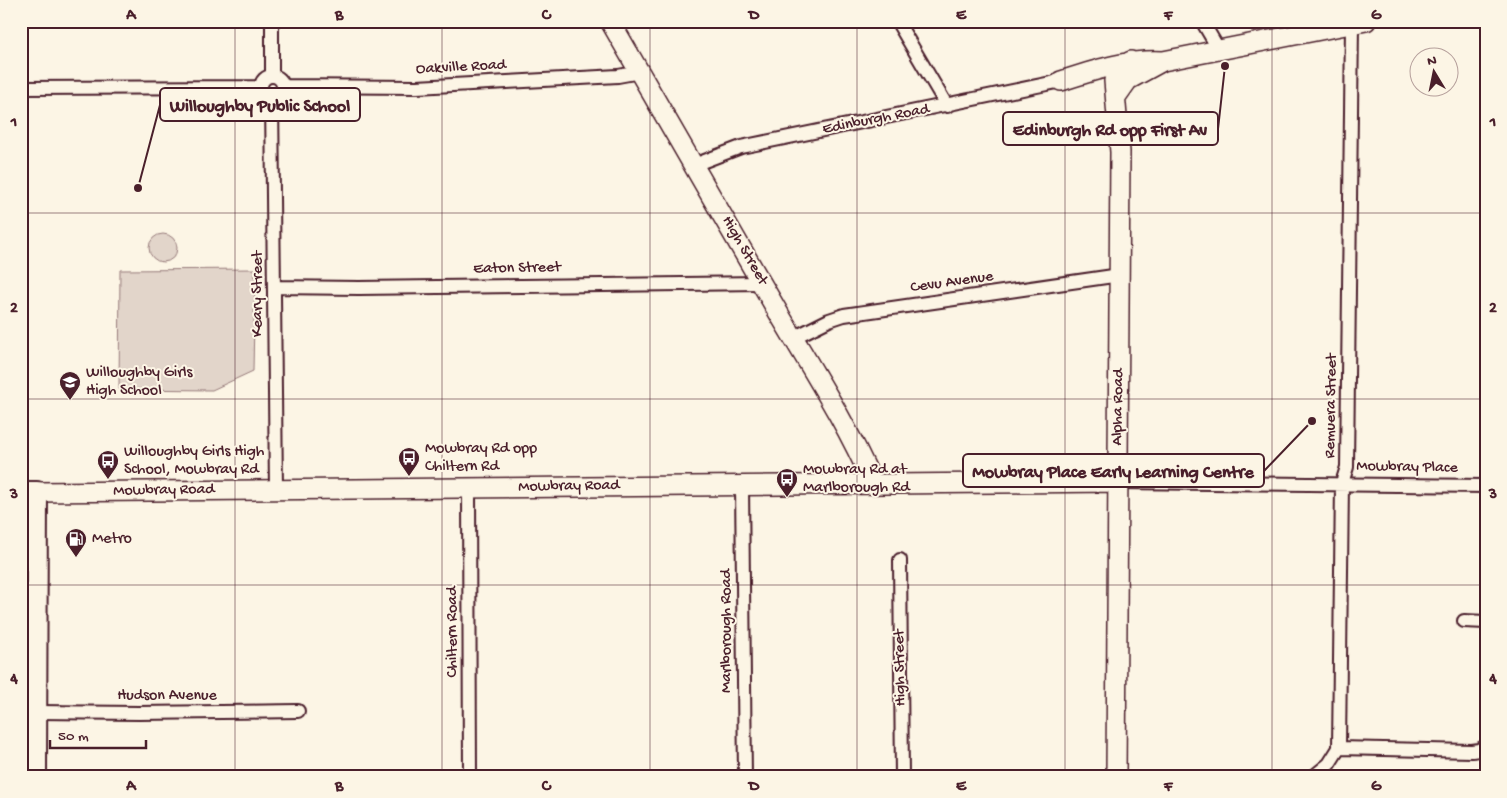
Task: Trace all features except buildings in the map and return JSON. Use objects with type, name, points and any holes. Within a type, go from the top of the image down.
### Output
[{"type":"main road","name":"High Street","points":[[610,21],[794,338],[860,455],[873,484]]},
{"type":"main road","points":[[1061,82],[1109,65],[1124,67],[1156,65],[1219,50],[1359,23]]},
{"type":"main road","points":[[1116,97],[1128,80],[1156,65]]},
{"type":"main road","points":[[1061,82],[1086,79],[1124,67]]},
{"type":"main road","name":"Alpha Road","points":[[1116,777],[1120,152],[1114,81],[1124,67]]},
{"type":"main road","points":[[1086,79],[1110,86],[1116,97]]},
{"type":"main road","name":"Mowbray Road","points":[[29,492],[1118,482]]},
{"type":"main road","points":[[29,492],[37,570],[36,777]]},
{"type":"main road","points":[[21,530],[28,553],[37,570]]},
{"type":"street","points":[[272,21],[272,75]]},
{"type":"street","points":[[897,21],[947,106]]},
{"type":"street","points":[[1202,21],[1219,50]]},
{"type":"street","name":"Remuera Street","points":[[1339,748],[1342,483],[1347,467],[1359,23]]},
{"type":"street","name":"Oakville Road","points":[[284,86],[417,87],[618,76],[640,72]]},
{"type":"street","points":[[272,75],[280,78],[284,86],[280,95],[272,98],[264,95],[261,87],[264,79],[272,75]]},
{"type":"street","name":"Edinburgh Road","points":[[694,165],[741,147],[1061,82]]},
{"type":"street","points":[[21,88],[261,87]]},
{"type":"street","name":"Keary Street","points":[[272,98],[276,490]]},
{"type":"street","name":"Cevu Avenue","points":[[794,338],[829,320],[844,315],[1120,276]]},
{"type":"street","name":"Eaton Street","points":[[274,287],[359,288],[762,282]]},
{"type":"street","name":"Mowbray Place","points":[[1118,482],[1486,486]]},
{"type":"street","name":"Marlborough Road","points":[[742,485],[745,777]]},
{"type":"street","name":"Chiltern Road","points":[[469,488],[470,777]]},
{"type":"street","name":"High Street","points":[[900,560],[902,777]]},
{"type":"street","points":[[1464,621],[1486,622]]},
{"type":"street","name":"Hudson Avenue","points":[[36,712],[298,711]]},
{"type":"street","points":[[1313,777],[1329,764],[1339,748],[1472,751],[1486,746]]},
{"type":"shaded area","points":[[163,234],[173,238],[177,248],[173,258],[163,262],[153,258],[149,248],[153,238]]},
{"type":"shaded area","points":[[255,269],[253,371],[212,390],[119,389],[120,270]]},
{"type":"place","name":"Edinburgh Rd opp First Av","points":[[1225,66]]},
{"type":"place","name":"Willoughby Public School","points":[[138,188]]},
{"type":"place","name":"Willoughby Girls High School","points":[[70,401]]},
{"type":"place","name":"Mowbray Place Early Learning Centre","points":[[1312,421]]},
{"type":"place","name":"Mowbray Rd opp Chiltern Rd","points":[[409,477]]},
{"type":"place","name":"Willoughby Girls High School, Mowbray Rd","points":[[108,480]]},
{"type":"place","name":"Mowbray Rd at Marlborough Rd","points":[[787,498]]},
{"type":"place","name":"Metro","points":[[76,558]]}]
